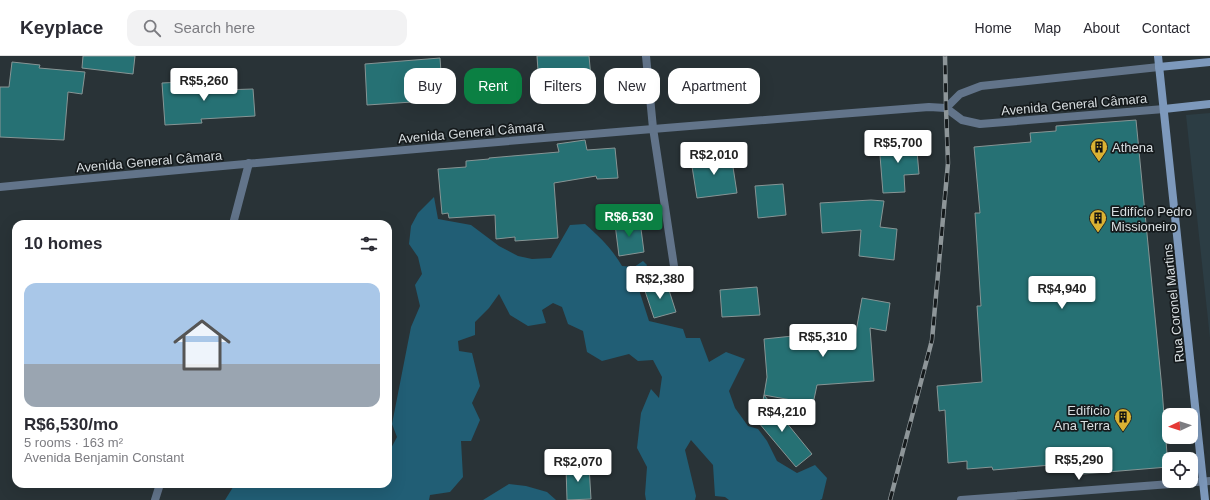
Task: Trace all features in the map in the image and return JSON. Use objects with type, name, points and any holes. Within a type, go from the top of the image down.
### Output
[{"type":"main road","name":"Rua Coronel Martins","points":[[1158,56],[1207,482],[1205,500]]},
{"type":"main road","name":"Avenida General Câmara","points":[[1159,67],[1210,62]]},
{"type":"main road","name":"Avenida General Câmara","points":[[1164,109],[1210,104]]},
{"type":"street","points":[[646,56],[653,128],[677,286]]},
{"type":"street","name":"Avenida General Câmara","points":[[946,108],[960,94],[981,86],[1159,67]]},
{"type":"street","name":"Avenida General Câmara","points":[[0,187],[249,163],[653,128],[929,107],[946,108],[962,120],[980,124],[1164,109]]},
{"type":"street","points":[[234,220],[249,163]]},
{"type":"street","points":[[961,500],[1207,482]]},
{"type":"street","points":[[155,500],[159,488]]},
{"type":"shaded area","points":[[1210,113],[1210,338],[1186,115]]},
{"type":"shaded area","points":[[434,197],[438,219],[471,225],[499,246],[518,256],[532,259],[551,258],[570,225],[585,224],[614,254],[622,266],[634,267],[643,261],[647,265],[639,282],[640,293],[649,321],[683,329],[686,338],[700,338],[709,362],[726,352],[745,359],[729,391],[735,408],[748,426],[758,429],[767,441],[777,461],[797,473],[815,465],[827,478],[822,499],[729,500],[725,497],[715,496],[713,465],[691,440],[685,450],[696,496],[695,500],[646,500],[647,467],[637,448],[641,413],[651,389],[659,398],[662,377],[653,360],[638,361],[629,354],[602,361],[587,352],[583,331],[568,324],[562,307],[553,303],[542,310],[546,323],[528,326],[510,315],[499,294],[489,308],[475,322],[475,335],[458,341],[459,351],[472,353],[480,386],[472,403],[480,420],[471,441],[461,441],[463,477],[450,492],[430,495],[429,500],[225,500],[232,488],[392,488],[392,446],[397,437],[392,424],[411,327],[420,306],[415,285],[422,274],[418,257],[409,244],[411,226],[418,213]]},
{"type":"shaded area","points":[[509,484],[526,486],[547,492],[556,500],[483,500]]},
{"type":"building","points":[[83,56],[135,56],[133,74],[82,68]]},
{"type":"building","points":[[537,56],[589,56],[590,68],[538,68]]},
{"type":"building","points":[[440,58],[441,68],[404,68],[404,103],[367,105],[365,64]]},
{"type":"building","points":[[12,62],[40,65],[39,68],[85,72],[82,94],[68,92],[64,140],[0,137],[0,87],[9,87]]},
{"type":"building","points":[[221,78],[221,90],[253,89],[255,116],[201,119],[202,123],[165,125],[162,83],[202,81],[202,79]]},
{"type":"building","points":[[1136,120],[1162,389],[1163,408],[1162,408],[1162,444],[1166,444],[1167,452],[1162,452],[1162,467],[1083,474],[1083,466],[1051,468],[1051,465],[993,470],[992,467],[967,469],[967,461],[948,463],[945,410],[939,411],[937,386],[982,382],[977,306],[981,306],[975,213],[980,213],[974,147],[1031,142],[1030,133],[1056,131],[1056,126]]},
{"type":"building","points":[[585,140],[587,150],[615,148],[618,178],[597,179],[596,176],[554,183],[558,238],[515,241],[515,237],[496,239],[495,215],[449,218],[448,213],[442,214],[438,169],[466,167],[466,161],[559,152],[557,144]]},
{"type":"building","points":[[916,140],[919,174],[904,175],[905,192],[883,193],[879,143]]},
{"type":"building","points":[[731,154],[737,193],[697,198],[691,160]]},
{"type":"building","points":[[783,184],[786,215],[758,218],[755,186]]},
{"type":"building","points":[[871,200],[884,201],[880,227],[897,229],[894,260],[859,256],[861,230],[822,233],[820,203]]},
{"type":"building","points":[[640,221],[644,252],[619,256],[615,224]]},
{"type":"building","points":[[666,281],[676,312],[654,318],[644,288]]},
{"type":"building","points":[[757,287],[760,315],[722,317],[720,290]]},
{"type":"building","points":[[862,298],[890,303],[886,331],[870,328],[874,381],[817,385],[813,404],[764,395],[767,377],[764,339],[822,333],[822,339],[855,337]]},
{"type":"building","points":[[764,395],[812,454],[796,467],[753,416],[761,410]]},
{"type":"building","points":[[589,466],[591,499],[567,500],[566,467]]},
{"type":"railway","points":[[890,500],[932,340],[948,163],[945,56]]},
{"type":"place","name":"Athena","points":[[1099,162]]},
{"type":"place","name":"Edifício Pedro Missioneiro","points":[[1098,233]]},
{"type":"place","name":"Edifício Ana Terra","points":[[1123,432]]}]
